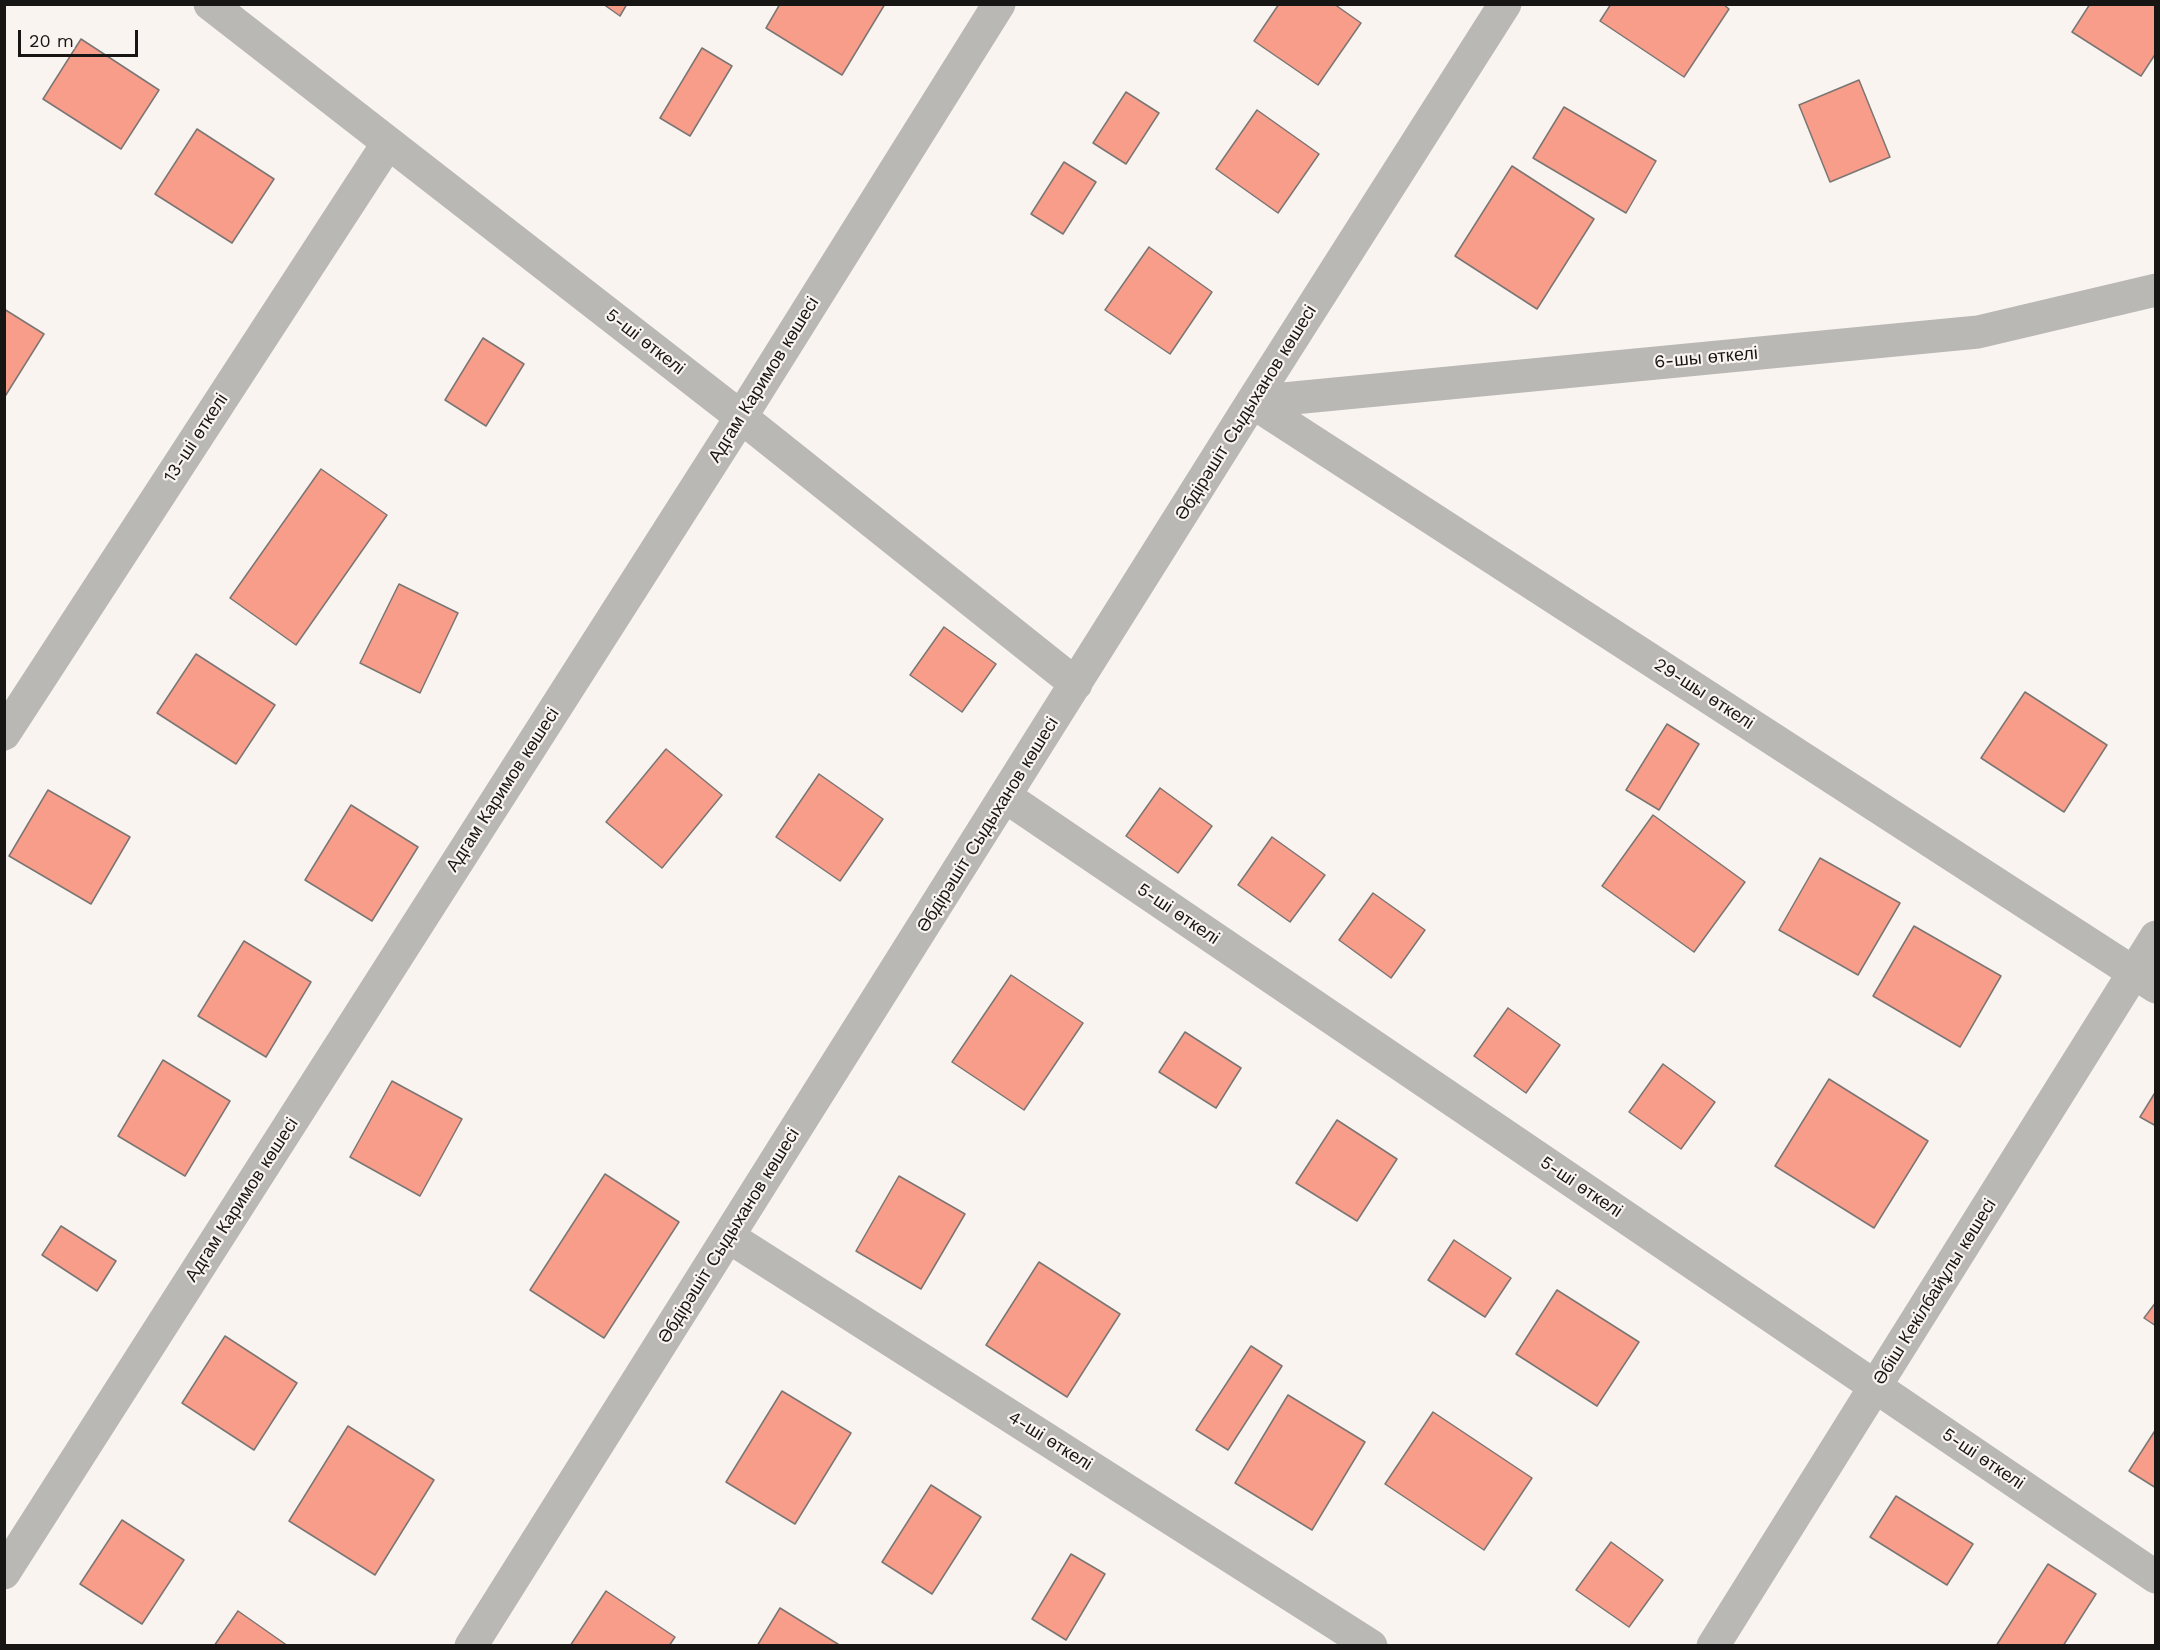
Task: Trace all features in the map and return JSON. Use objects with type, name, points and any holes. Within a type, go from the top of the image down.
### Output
[{"type":"street","name":"5-ші өткелі","points":[[210,4],[741,417],[1076,684]]},
{"type":"street","name":"Адгам Каримов көшесі","points":[[4,1573],[741,417],[999,4]]},
{"type":"street","name":"Әбдірәшіт Сыдыханов көшесі","points":[[471,1646],[1252,402],[1505,4]]},
{"type":"street","name":"13-ші өткелі","points":[[4,734],[388,142]]},
{"type":"street","name":"6-шы өткелі","points":[[1252,402],[1978,332],[2156,290]]},
{"type":"street","name":"29-шы өткелі","points":[[1252,402],[2145,980]]},
{"type":"street","name":"5-ші өткелі","points":[[1006,797],[2156,1577]]},
{"type":"street","name":"Әбіш Кекілбайұлы көшесі","points":[[1713,1646],[1876,1387],[2145,980],[2156,938]]},
{"type":"street","name":"4-ші өткелі","points":[[729,1237],[1371,1646]]},
{"type":"building","points":[[603,4],[627,4],[620,16]]},
{"type":"building","points":[[780,4],[885,4],[842,75],[766,28]]},
{"type":"building","points":[[1279,4],[1334,4],[1361,23],[1318,85],[1254,41]]},
{"type":"building","points":[[1611,4],[1723,4],[1729,9],[1684,77],[1600,21]]},
{"type":"building","points":[[2090,4],[2156,4],[2156,53],[2141,76],[2072,32]]},
{"type":"building","points":[[81,39],[159,90],[121,149],[43,99]]},
{"type":"building","points":[[702,48],[732,66],[690,136],[660,118]]},
{"type":"building","points":[[1859,80],[1890,157],[1830,182],[1799,105]]},
{"type":"building","points":[[1126,92],[1159,113],[1126,164],[1093,143]]},
{"type":"building","points":[[1564,107],[1656,161],[1626,213],[1533,158]]},
{"type":"building","points":[[1257,110],[1319,154],[1278,213],[1216,169]]},
{"type":"building","points":[[197,129],[274,179],[232,243],[155,194]]},
{"type":"building","points":[[1064,162],[1096,182],[1063,234],[1031,214]]},
{"type":"building","points":[[1512,166],[1594,219],[1537,309],[1455,256]]},
{"type":"building","points":[[1149,247],[1212,292],[1170,354],[1105,310]]},
{"type":"building","points":[[4,309],[44,334],[4,398]]},
{"type":"building","points":[[483,338],[524,364],[486,426],[445,400]]},
{"type":"building","points":[[321,469],[387,515],[296,645],[230,598]]},
{"type":"building","points":[[399,584],[458,613],[420,693],[360,663]]},
{"type":"building","points":[[944,627],[996,664],[962,712],[910,675]]},
{"type":"building","points":[[196,654],[275,705],[236,764],[157,713]]},
{"type":"building","points":[[2025,692],[2107,745],[2064,812],[1981,758]]},
{"type":"building","points":[[1667,724],[1699,744],[1659,810],[1626,790]]},
{"type":"building","points":[[666,749],[722,795],[662,868],[606,822]]},
{"type":"building","points":[[819,774],[883,819],[840,881],[776,837]]},
{"type":"building","points":[[1160,788],[1212,826],[1178,873],[1126,836]]},
{"type":"building","points":[[48,790],[130,837],[91,904],[9,856]]},
{"type":"building","points":[[351,805],[418,847],[372,921],[305,880]]},
{"type":"building","points":[[1653,815],[1745,882],[1694,952],[1602,886]]},
{"type":"building","points":[[1272,837],[1325,875],[1290,922],[1238,885]]},
{"type":"building","points":[[1820,858],[1900,903],[1858,975],[1779,930]]},
{"type":"building","points":[[1373,893],[1425,930],[1391,978],[1339,940]]},
{"type":"building","points":[[1914,926],[2001,976],[1960,1047],[1873,996]]},
{"type":"building","points":[[244,941],[311,982],[266,1057],[198,1016]]},
{"type":"building","points":[[1011,975],[1083,1023],[1024,1110],[952,1062]]},
{"type":"building","points":[[1508,1008],[1560,1045],[1526,1093],[1474,1056]]},
{"type":"building","points":[[1185,1032],[1241,1068],[1216,1108],[1159,1072]]},
{"type":"building","points":[[163,1060],[230,1101],[185,1176],[118,1136]]},
{"type":"building","points":[[1663,1064],[1715,1102],[1681,1149],[1629,1112]]},
{"type":"building","points":[[1829,1079],[1928,1141],[1874,1228],[1775,1166]]},
{"type":"building","points":[[392,1081],[462,1119],[420,1196],[350,1157]]},
{"type":"building","points":[[2156,1091],[2156,1126],[2140,1117]]},
{"type":"building","points":[[1337,1120],[1397,1159],[1357,1221],[1296,1183]]},
{"type":"building","points":[[605,1174],[679,1222],[604,1338],[530,1290]]},
{"type":"building","points":[[899,1176],[965,1214],[921,1289],[856,1251]]},
{"type":"building","points":[[61,1226],[116,1261],[97,1291],[42,1255]]},
{"type":"building","points":[[1454,1240],[1511,1278],[1485,1317],[1428,1280]]},
{"type":"building","points":[[1039,1262],[1120,1314],[1067,1397],[986,1345]]},
{"type":"building","points":[[1557,1290],[1639,1342],[1597,1406],[1516,1354]]},
{"type":"building","points":[[2156,1302],[2156,1326],[2144,1318]]},
{"type":"building","points":[[225,1336],[297,1383],[254,1450],[182,1403]]},
{"type":"building","points":[[1251,1346],[1282,1366],[1228,1450],[1196,1430]]},
{"type":"building","points":[[782,1391],[851,1433],[795,1524],[726,1482]]},
{"type":"building","points":[[1288,1395],[1365,1442],[1312,1530],[1235,1483]]},
{"type":"building","points":[[1433,1412],[1532,1478],[1484,1550],[1385,1484]]},
{"type":"building","points":[[348,1426],[434,1480],[375,1575],[289,1521]]},
{"type":"building","points":[[2156,1429],[2156,1488],[2129,1471]]},
{"type":"building","points":[[931,1485],[981,1517],[932,1594],[882,1562]]},
{"type":"building","points":[[1896,1496],[1973,1544],[1947,1585],[1870,1537]]},
{"type":"building","points":[[122,1520],[184,1560],[142,1624],[80,1584]]},
{"type":"building","points":[[1611,1542],[1663,1580],[1629,1627],[1576,1590]]},
{"type":"building","points":[[1071,1554],[1105,1574],[1066,1640],[1032,1619]]},
{"type":"building","points":[[2048,1564],[2096,1594],[2063,1646],[1996,1646]]},
{"type":"building","points":[[606,1591],[675,1637],[669,1646],[570,1646]]},
{"type":"building","points":[[780,1608],[841,1646],[757,1646]]},
{"type":"building","points":[[238,1611],[288,1646],[214,1646]]}]
